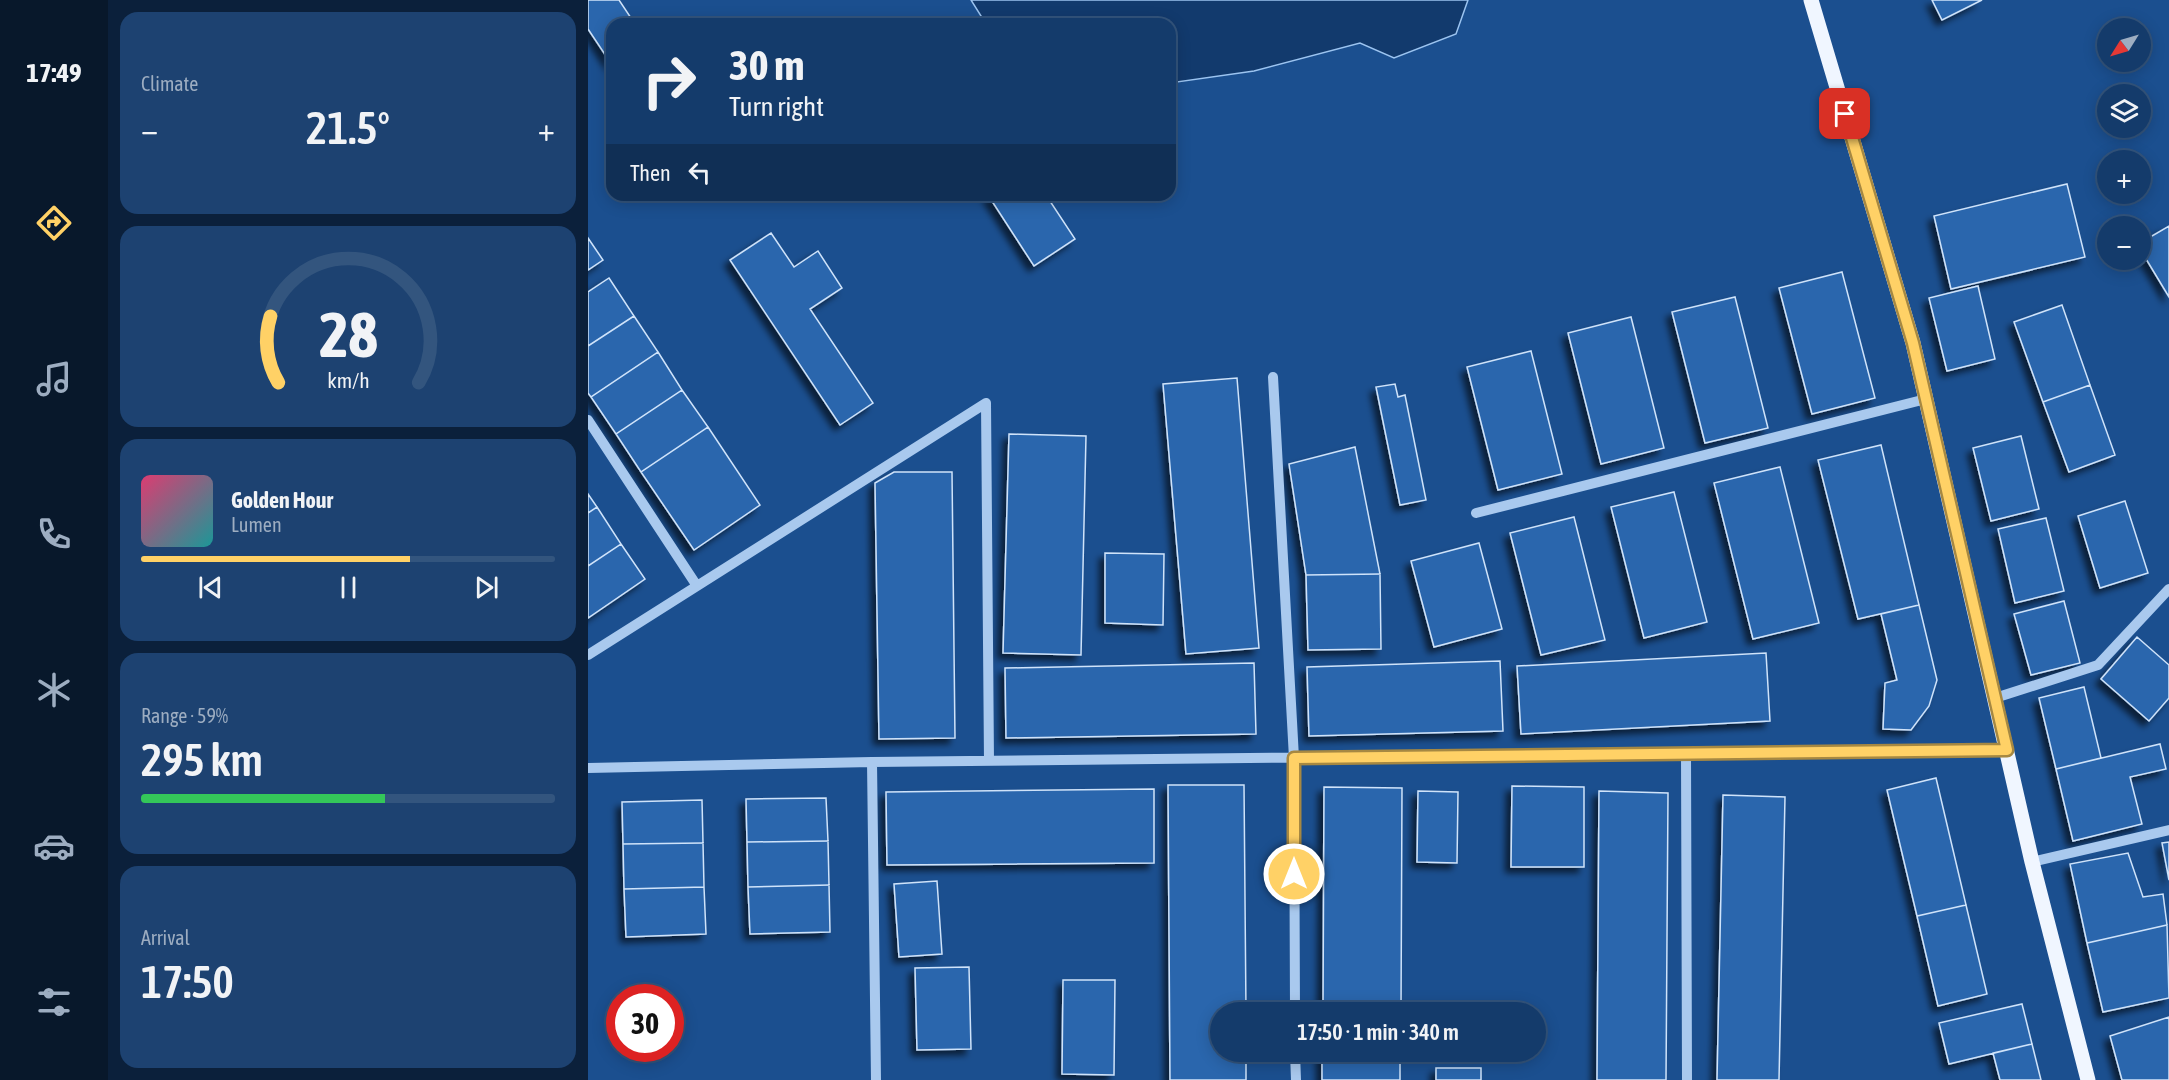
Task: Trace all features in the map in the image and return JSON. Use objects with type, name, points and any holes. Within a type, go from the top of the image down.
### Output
[{"type":"main road","points":[[1811,0],[1913,343],[2032,862],[2088,1080]]},
{"type":"street","points":[[1273,377],[1294,758],[1295,1002]]},
{"type":"street","points":[[1476,513],[1926,399]]},
{"type":"street","points":[[588,655],[986,403],[989,761]]},
{"type":"street","points":[[588,420],[697,586]]},
{"type":"street","points":[[1995,698],[2098,665],[2169,589]]},
{"type":"street","points":[[588,768],[872,762],[2007,750]]},
{"type":"street","points":[[1686,753],[1687,1080]]},
{"type":"street","points":[[872,762],[876,1080]]},
{"type":"street","points":[[2032,862],[2169,830]]},
{"type":"street","points":[[1296,1062],[1296,1080]]},
{"type":"water","points":[[971,0],[1468,0],[1456,34],[1394,58],[1360,43],[1254,71],[1176,82],[1176,18],[982,18]]},
{"type":"building","points":[[588,0],[619,0],[631,18],[606,18],[606,56],[588,29]]},
{"type":"building","points":[[1932,0],[1982,0],[1942,20]]},
{"type":"building","points":[[2067,184],[2085,257],[1951,289],[1934,216]]},
{"type":"building","points":[[992,201],[1050,201],[1075,239],[1034,266]]},
{"type":"building","points":[[2169,226],[2169,297],[2151,267],[2151,237]]},
{"type":"building","points":[[771,233],[794,267],[818,251],[842,288],[810,309],[873,403],[840,425],[730,260]]},
{"type":"building","points":[[588,238],[603,260],[588,270]]},
{"type":"building","points":[[1842,272],[1875,398],[1812,414],[1779,288]]},
{"type":"building","points":[[609,278],[634,316],[588,346],[588,292]]},
{"type":"building","points":[[1978,286],[1995,359],[1947,371],[1929,298]]},
{"type":"building","points":[[1735,297],[1768,428],[1705,443],[1672,312]]},
{"type":"building","points":[[2062,305],[2090,385],[2043,402],[2014,322]]},
{"type":"building","points":[[634,316],[658,352],[591,397],[588,393],[588,346]]},
{"type":"building","points":[[1631,317],[1664,448],[1601,464],[1568,333]]},
{"type":"building","points":[[1531,351],[1562,474],[1498,490],[1467,367]]},
{"type":"building","points":[[658,352],[682,390],[616,434],[591,397]]},
{"type":"building","points":[[1237,378],[1259,648],[1186,654],[1163,384]]},
{"type":"building","points":[[1395,384],[1398,397],[1405,395],[1426,500],[1400,505],[1376,387]]},
{"type":"building","points":[[2090,385],[2115,455],[2069,472],[2043,402]]},
{"type":"building","points":[[682,390],[708,427],[641,472],[616,434]]},
{"type":"building","points":[[708,427],[760,505],[694,550],[641,472]]},
{"type":"building","points":[[1009,434],[1086,436],[1081,655],[1003,653]]},
{"type":"building","points":[[2021,436],[2039,509],[1991,521],[1973,448]]},
{"type":"building","points":[[1881,445],[1919,605],[1858,619],[1818,460]]},
{"type":"building","points":[[1355,447],[1380,574],[1306,575],[1289,464]]},
{"type":"building","points":[[1780,467],[1819,623],[1753,639],[1714,483]]},
{"type":"building","points":[[894,472],[952,472],[955,738],[879,739],[875,483]]},
{"type":"building","points":[[1674,492],[1707,622],[1644,638],[1611,507]]},
{"type":"building","points":[[588,494],[597,507],[588,513]]},
{"type":"building","points":[[2125,501],[2148,573],[2100,588],[2078,516]]},
{"type":"building","points":[[597,507],[621,544],[588,566],[588,513]]},
{"type":"building","points":[[1574,517],[1605,640],[1541,655],[1510,533]]},
{"type":"building","points":[[2046,518],[2064,591],[2015,603],[1998,529]]},
{"type":"building","points":[[1479,543],[1502,629],[1434,647],[1411,561]]},
{"type":"building","points":[[621,544],[645,579],[588,618],[588,566]]},
{"type":"building","points":[[1105,553],[1164,554],[1163,625],[1105,623]]},
{"type":"building","points":[[1380,574],[1381,649],[1308,650],[1306,575]]},
{"type":"building","points":[[2064,601],[2080,663],[2031,675],[2014,614]]},
{"type":"building","points":[[1919,605],[1937,680],[1929,706],[1911,730],[1883,729],[1885,683],[1897,680],[1881,614]]},
{"type":"building","points":[[2137,637],[2169,665],[2169,698],[2149,721],[2101,679]]},
{"type":"building","points":[[1766,653],[1770,721],[1521,734],[1517,666]]},
{"type":"building","points":[[1500,661],[1503,731],[1309,736],[1307,667]]},
{"type":"building","points":[[1254,663],[1256,734],[1006,738],[1005,668]]},
{"type":"building","points":[[2084,687],[2101,758],[2056,769],[2039,698]]},
{"type":"building","points":[[2160,744],[2166,769],[2130,777],[2142,824],[2073,841],[2056,769]]},
{"type":"building","points":[[1936,778],[1966,905],[1917,916],[1887,790]]},
{"type":"building","points":[[1168,785],[1244,785],[1246,1002],[1210,1002],[1210,1062],[1246,1062],[1246,1080],[1170,1080]]},
{"type":"building","points":[[1512,786],[1584,787],[1584,867],[1511,867]]},
{"type":"building","points":[[1324,787],[1402,788],[1401,1002],[1323,1002]]},
{"type":"building","points":[[1154,789],[1154,863],[887,865],[886,792]]},
{"type":"building","points":[[1418,791],[1458,792],[1457,863],[1417,862]]},
{"type":"building","points":[[1599,791],[1668,793],[1666,1080],[1597,1080]]},
{"type":"building","points":[[1723,795],[1785,797],[1779,1080],[1717,1080]]},
{"type":"building","points":[[826,798],[828,841],[747,842],[746,799]]},
{"type":"building","points":[[702,800],[703,843],[623,844],[622,802]]},
{"type":"building","points":[[828,841],[829,885],[748,887],[747,842]]},
{"type":"building","points":[[2169,842],[2169,880],[2162,843]]},
{"type":"building","points":[[703,843],[704,887],[624,889],[623,844]]},
{"type":"building","points":[[2128,853],[2143,897],[2163,894],[2167,925],[2087,943],[2070,864]]},
{"type":"building","points":[[937,881],[942,954],[899,957],[894,884]]},
{"type":"building","points":[[829,885],[830,932],[750,934],[748,887]]},
{"type":"building","points":[[704,887],[706,934],[626,937],[624,889]]},
{"type":"building","points":[[1966,905],[1987,994],[1938,1006],[1917,916]]},
{"type":"building","points":[[2167,925],[2169,998],[2103,1012],[2087,943]]},
{"type":"building","points":[[969,967],[971,1049],[917,1050],[915,968]]},
{"type":"building","points":[[1063,980],[1115,980],[1114,1075],[1062,1074]]},
{"type":"building","points":[[2022,1004],[2032,1044],[1949,1064],[1939,1023]]},
{"type":"building","points":[[2169,1017],[2169,1080],[2122,1080],[2110,1036]]},
{"type":"building","points":[[2032,1044],[2041,1080],[2000,1080],[1993,1053]]},
{"type":"building","points":[[1322,1062],[1400,1062],[1400,1080],[1322,1080]]},
{"type":"building","points":[[1436,1068],[1481,1068],[1481,1080],[1436,1080]]},
{"type":"route","points":[[1294,874],[1294,758],[2007,750],[1913,343],[1845,114]]}]
